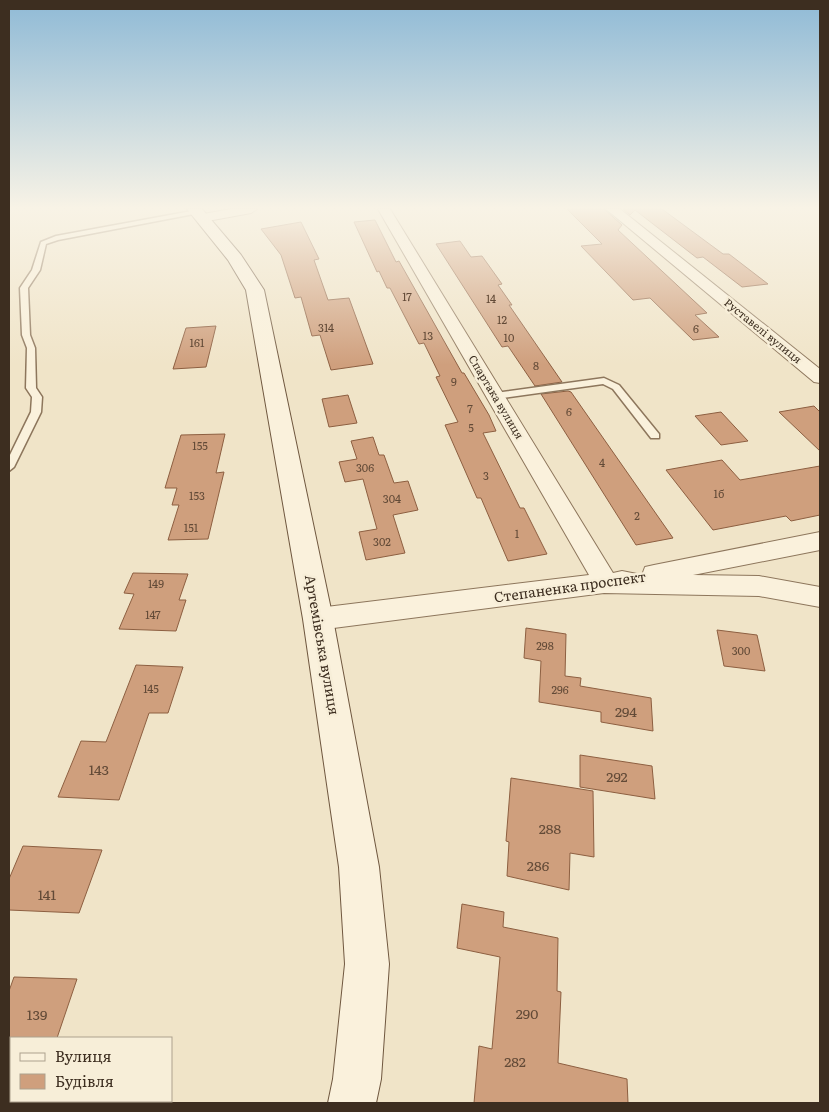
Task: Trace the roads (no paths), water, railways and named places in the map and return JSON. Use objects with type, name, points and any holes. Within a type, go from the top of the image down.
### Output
[{"type":"main road","name":"Артемівська вулиця","points":[[237,261],[255,290],[318,619],[359,868],[367,964],[352,1103]]},
{"type":"street","name":"Спартака вулиця","points":[[415,261],[607,584]]},
{"type":"street","name":"Руставелі вулиця","points":[[677,261],[818,374]]},
{"type":"street","name":"Степаненка проспект","points":[[318,619],[607,584],[820,541]]},
{"type":"street","points":[[607,584],[759,586],[820,597]]},
{"type":"lane","points":[[9,467],[36,412],[36,397],[31,388],[31,348],[26,335],[24,288],[36,270],[38,261]]},
{"type":"lane","points":[[495,396],[604,381],[616,387],[655,436]]}]
